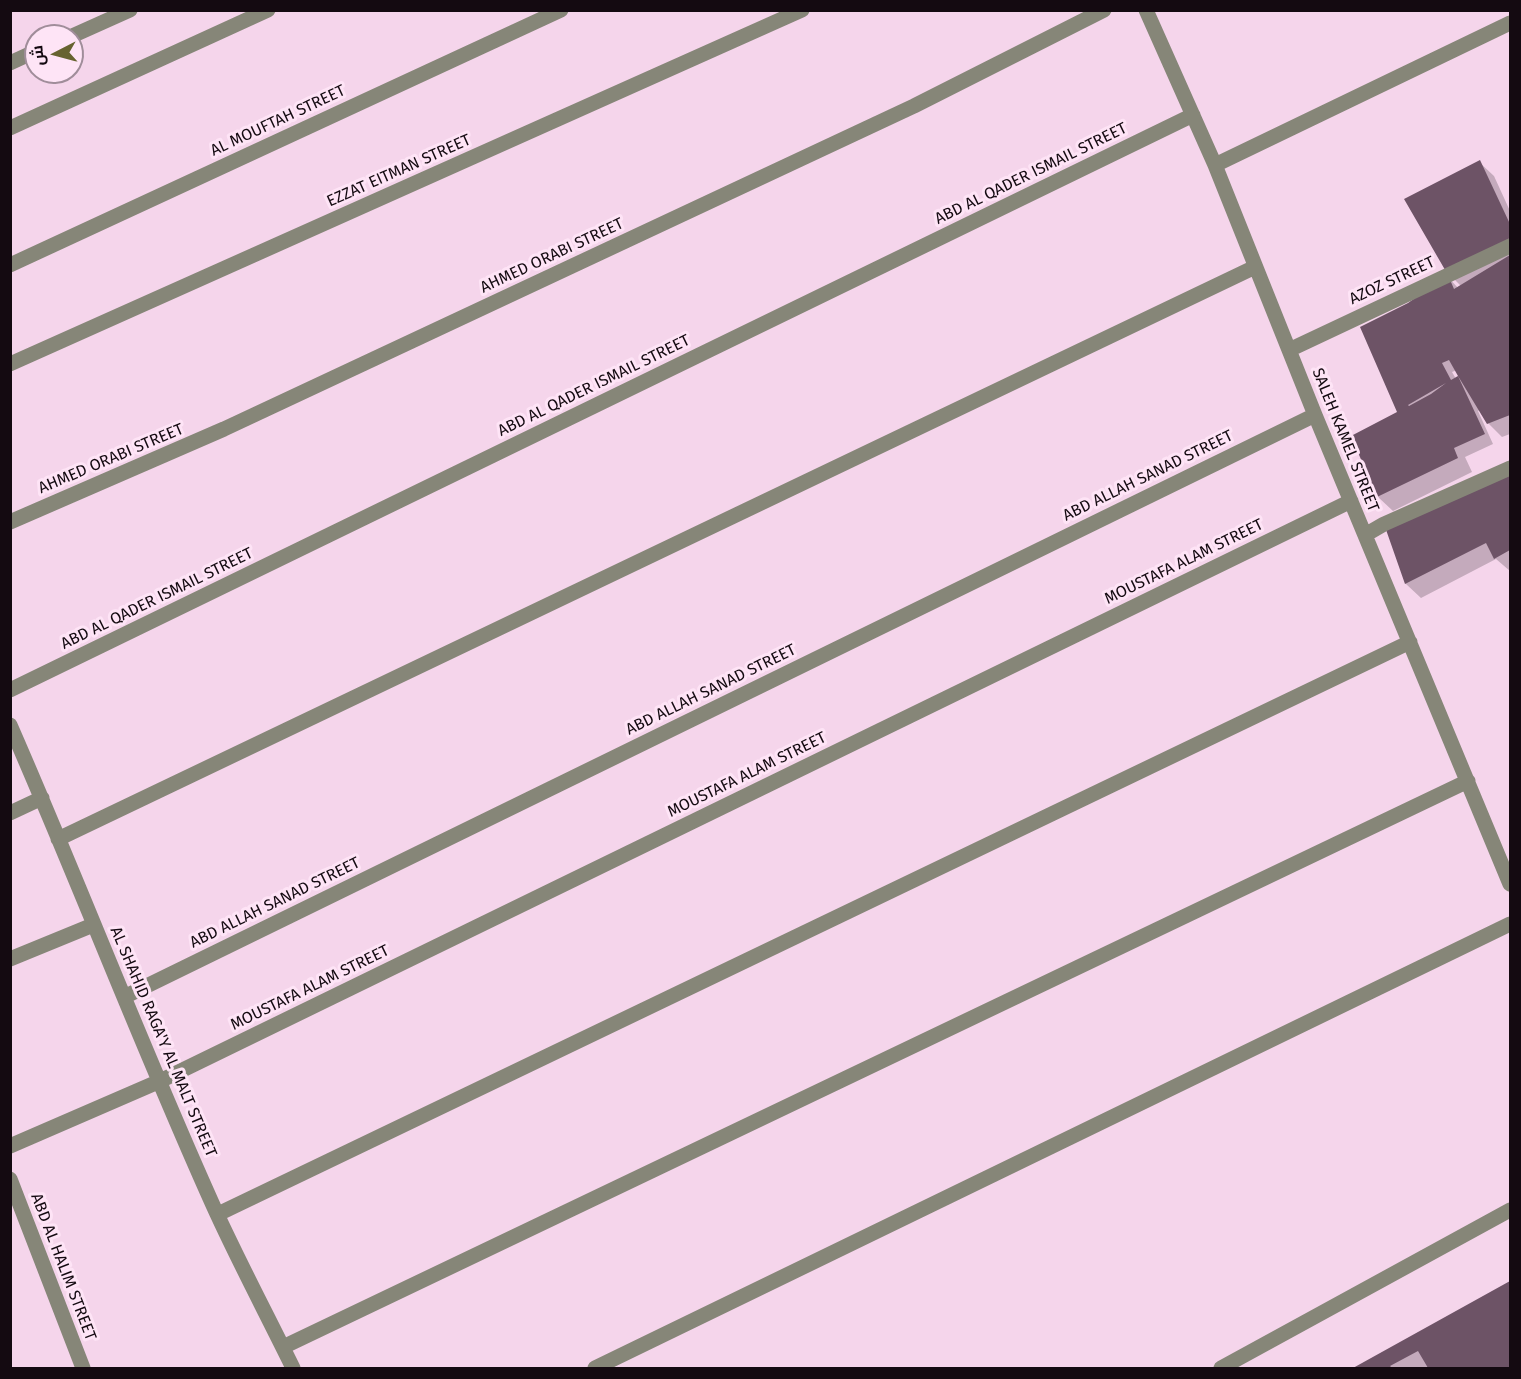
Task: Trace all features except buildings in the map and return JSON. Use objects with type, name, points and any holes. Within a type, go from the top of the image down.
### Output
[{"type":"street","points":[[84,31],[130,10]]},
{"type":"street","points":[[10,128],[268,10]]},
{"type":"street","name":"AL MOUFTAH STREET","points":[[10,265],[561,10]]},
{"type":"street","name":"EZZAT EITMAN STREET","points":[[10,364],[802,10]]},
{"type":"street","name":"AHMED ORABI STREET","points":[[10,522],[235,424],[914,106],[1104,10]]},
{"type":"street","name":"SALEH KAMEL STREET","points":[[1146,10],[1215,165],[1315,415],[1510,884]]},
{"type":"street","points":[[1215,165],[1510,23]]},
{"type":"street","points":[[10,63],[24,57]]},
{"type":"street","name":"ABD AL QADER ISMAIL STREET","points":[[10,690],[1193,115]]},
{"type":"street","name":"AZOZ STREET","points":[[1289,350],[1510,246]]},
{"type":"street","points":[[58,839],[1255,267]]},
{"type":"street","name":"ABD ALLAH SANAD STREET","points":[[123,997],[1315,415]]},
{"type":"street","points":[[1365,535],[1384,524],[1510,468]]},
{"type":"street","name":"MOUSTAFA ALAM STREET","points":[[10,1146],[160,1081],[1351,501]]},
{"type":"street","points":[[218,1214],[1410,642]]},
{"type":"street","name":"AL SHAHID RAGA'Y AL MALT STREET","points":[[10,725],[123,997],[218,1214],[293,1368]]},
{"type":"street","points":[[283,1347],[1468,781]]},
{"type":"street","points":[[10,813],[42,798]]},
{"type":"street","points":[[595,1368],[1510,924]]},
{"type":"street","points":[[10,959],[93,926]]},
{"type":"street","name":"ABD AL HALIM STREET","points":[[10,1179],[83,1368]]},
{"type":"street","points":[[1221,1368],[1510,1210]]}]
